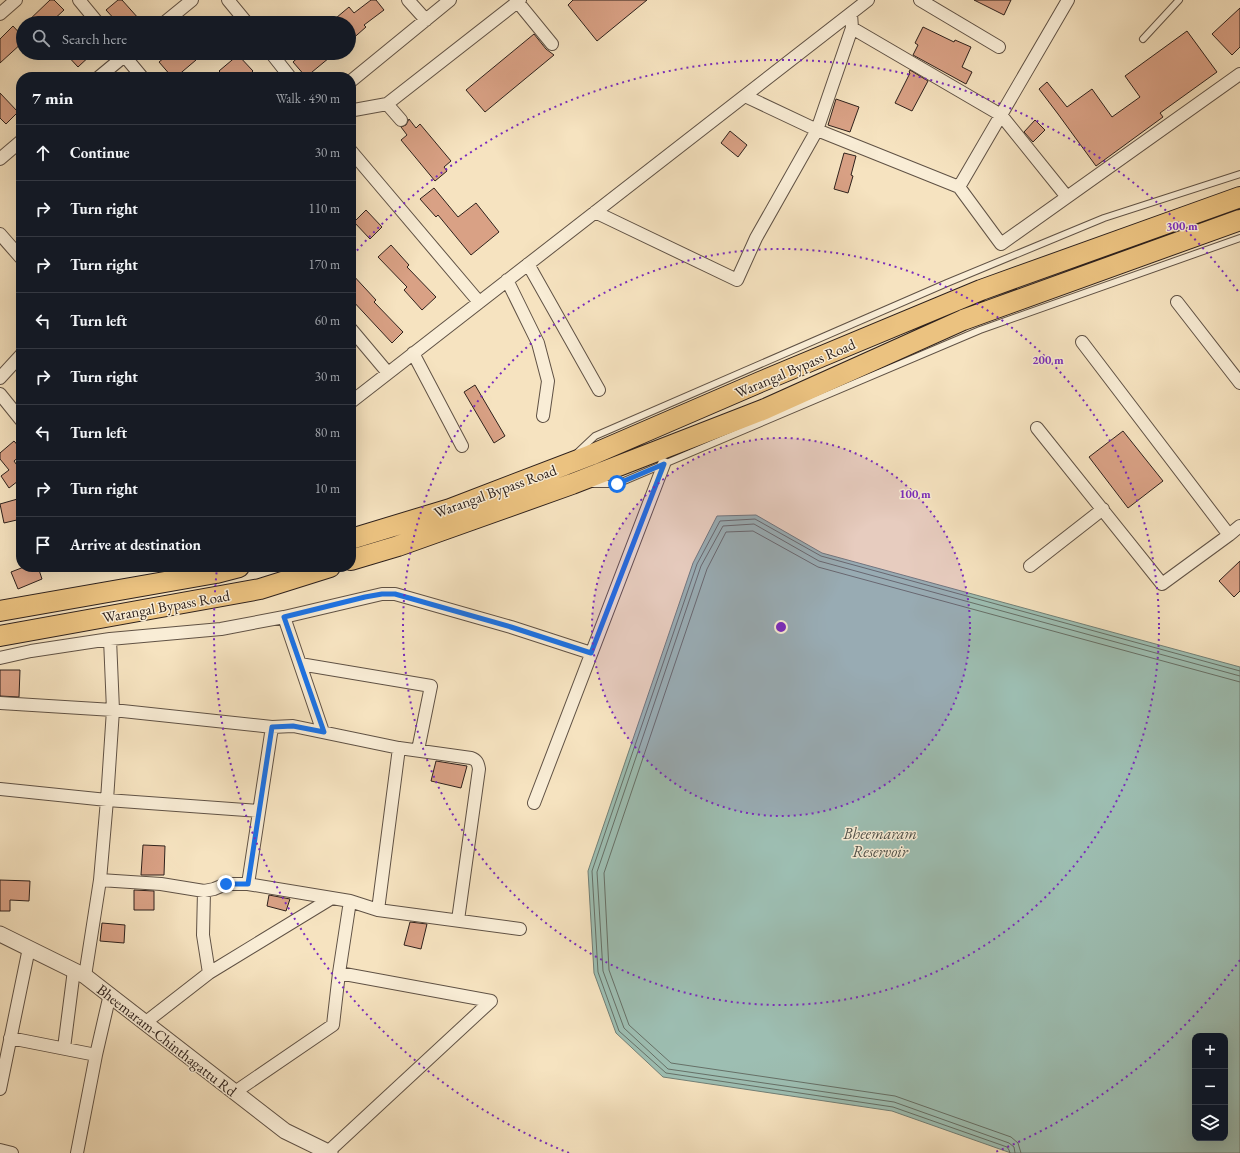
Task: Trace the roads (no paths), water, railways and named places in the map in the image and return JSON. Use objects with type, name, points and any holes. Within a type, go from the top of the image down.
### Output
[{"type":"highway","name":"Warangal Bypass Road","points":[[356,537],[450,509],[563,466],[981,290],[1240,197]]},
{"type":"highway","name":"Warangal Bypass Road","points":[[356,558],[405,543],[572,484],[765,409],[963,320],[1240,220]]},
{"type":"highway","name":"Warangal Bypass Road","points":[[0,611],[216,572]]},
{"type":"highway","name":"Warangal Bypass Road","points":[[0,636],[260,589],[314,572]]},
{"type":"street","points":[[0,14],[16,0]]},
{"type":"street","points":[[79,0],[92,16]]},
{"type":"street","points":[[173,16],[192,0]]},
{"type":"street","points":[[228,0],[241,16]]},
{"type":"street","points":[[408,0],[426,20]]},
{"type":"street","points":[[356,77],[450,0]]},
{"type":"street","points":[[356,110],[387,104],[518,0],[552,44]]},
{"type":"street","points":[[356,398],[868,0]]},
{"type":"street","points":[[920,0],[999,47]]},
{"type":"street","points":[[959,187],[1068,0]]},
{"type":"street","points":[[596,212],[737,280],[756,238],[817,130],[852,28],[851,14]]},
{"type":"street","points":[[852,28],[1001,115],[1067,197]]},
{"type":"street","points":[[105,72],[118,60]]},
{"type":"street","points":[[129,60],[138,72]]},
{"type":"street","points":[[277,60],[286,72]]},
{"type":"street","points":[[745,96],[817,130],[959,187],[1002,244],[1240,74]]},
{"type":"street","points":[[387,104],[401,120]]},
{"type":"street","points":[[0,159],[16,145]]},
{"type":"street","points":[[356,157],[479,302]]},
{"type":"street","points":[[0,234],[16,252]]},
{"type":"street","points":[[528,264],[598,390]]},
{"type":"street","points":[[507,280],[538,343],[548,381],[543,416]]},
{"type":"street","points":[[1177,302],[1240,382]]},
{"type":"street","points":[[356,335],[388,373]]},
{"type":"street","points":[[1082,342],[1229,535]]},
{"type":"street","points":[[413,354],[462,446]]},
{"type":"street","points":[[0,378],[16,360]]},
{"type":"street","points":[[0,394],[16,414]]},
{"type":"street","points":[[1037,428],[1162,584],[1240,526]]},
{"type":"street","points":[[534,803],[664,464]]},
{"type":"street","points":[[1030,566],[1102,509]]},
{"type":"street","points":[[0,658],[31,650],[110,639],[221,629],[284,617],[382,594],[395,594],[511,627],[591,653]]},
{"type":"street","points":[[284,617],[324,732]]},
{"type":"street","points":[[64,1048],[100,880],[113,710],[110,639]]},
{"type":"street","points":[[300,664],[431,686],[418,750]]},
{"type":"street","points":[[0,703],[113,710],[272,727],[293,726],[399,748],[475,759],[478,763],[479,769],[458,920]]},
{"type":"street","points":[[248,884],[272,727]]},
{"type":"street","points":[[378,910],[399,748]]},
{"type":"street","points":[[0,790],[107,800],[259,811]]},
{"type":"street","points":[[100,880],[161,884],[204,891],[226,884],[248,884],[350,901],[378,910],[520,929]]},
{"type":"street","points":[[204,891],[204,935],[208,973]]},
{"type":"street","points":[[146,1022],[208,973],[332,898]]},
{"type":"street","points":[[234,1092],[333,1025],[350,901]]},
{"type":"street","name":"Bheemaram-Chinthagattu Rd","points":[[0,934],[80,973],[110,994],[285,1132],[329,1153]]},
{"type":"street","points":[[0,1089],[29,948]]},
{"type":"street","points":[[329,1153],[491,1001],[339,973]]},
{"type":"street","points":[[77,1153],[96,1055],[110,994]]},
{"type":"street","points":[[10,1038],[96,1055]]},
{"type":"street","points":[[0,1150],[12,1153]]},
{"type":"lane","points":[[1143,39],[1179,0]]},
{"type":"lane","points":[[563,466],[595,436],[947,283],[1104,218],[1240,174]]},
{"type":"lane","points":[[572,484],[617,484],[980,330],[1240,238]]},
{"type":"water","name":"Bheemaram Reservoir","points":[[756,515],[822,553],[1240,667],[1240,1153],[1011,1153],[892,1111],[663,1077],[616,1033],[594,973],[588,871],[693,563],[717,516]]}]
